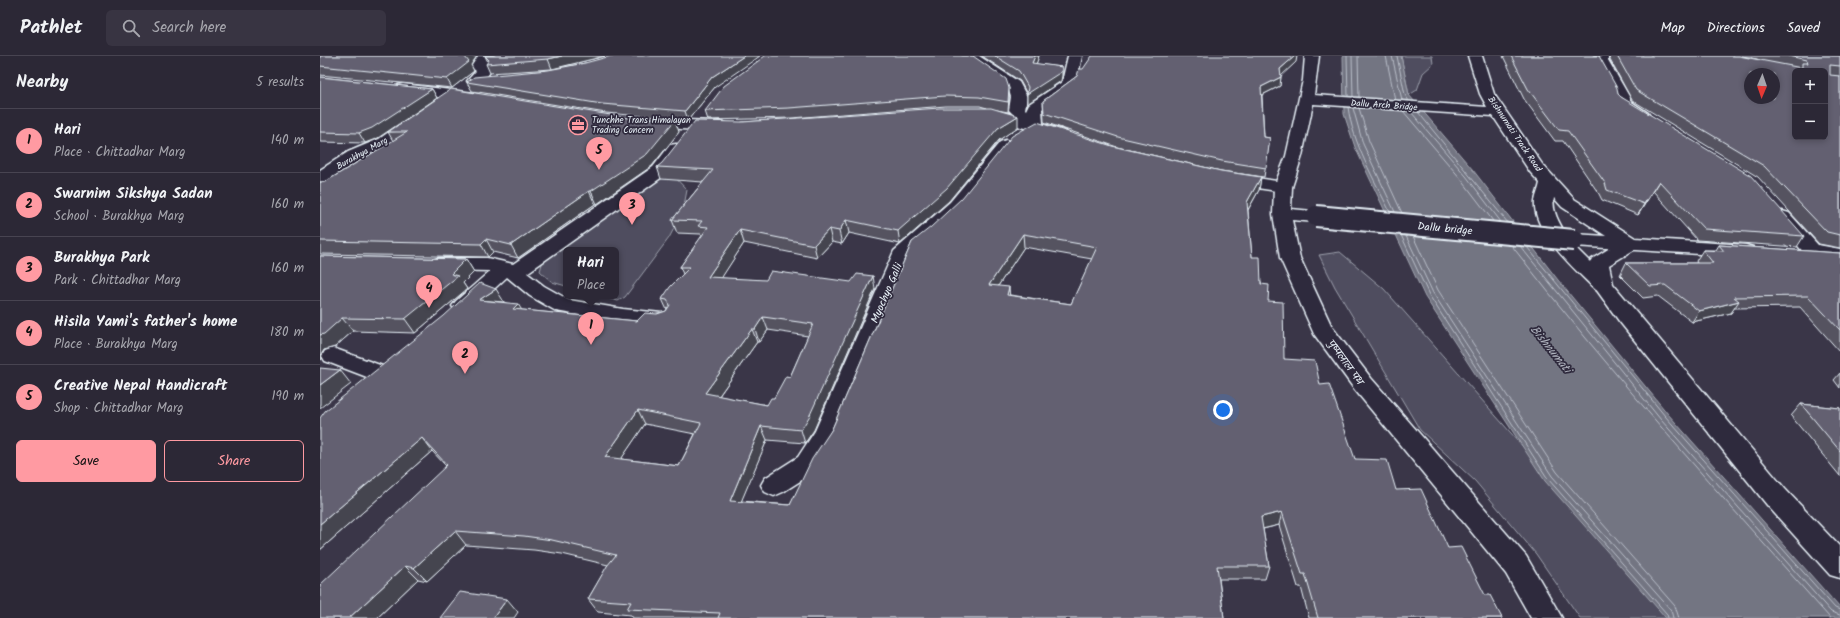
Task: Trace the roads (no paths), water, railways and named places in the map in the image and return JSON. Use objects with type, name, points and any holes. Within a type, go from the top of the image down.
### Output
[{"type":"street","points":[[474,81],[485,69],[478,66],[481,60],[487,56]]},
{"type":"street","points":[[970,56],[1014,84],[1019,97],[1017,110],[1035,126]]},
{"type":"street","points":[[1035,126],[1034,107],[1069,84],[1075,56]]},
{"type":"street","name":"पुष्पलाल पथ","points":[[1312,56],[1313,100],[1283,188],[1282,214],[1290,258],[1322,329],[1362,384],[1516,565],[1547,618]]},
{"type":"street","name":"Bishnumati Track Road","points":[[1475,56],[1485,88],[1498,112],[1536,168],[1568,203],[1630,244]]},
{"type":"street","points":[[1601,56],[1601,60],[1622,98],[1622,103],[1653,123]]},
{"type":"street","name":"Burakhya Marg","points":[[320,177],[354,156],[385,142],[474,81],[495,79]]},
{"type":"street","points":[[388,86],[432,90],[453,95],[490,100]]},
{"type":"street","name":"Dallu Arch Bridge","points":[[1313,100],[1498,112]]},
{"type":"street","points":[[450,318],[510,270],[659,171],[707,110]]},
{"type":"street","points":[[978,113],[993,113],[1077,140]]},
{"type":"street","points":[[634,123],[738,127]]},
{"type":"street","name":"Myochyo Galli","points":[[774,485],[808,464],[826,435],[904,252],[926,235],[956,206],[1006,144],[1035,126]]},
{"type":"street","points":[[1213,176],[1283,188]]},
{"type":"street","points":[[1549,183],[1544,202],[1548,219],[1562,245],[1604,285],[1627,316],[1776,497],[1840,566]]},
{"type":"street","points":[[1771,204],[1812,250],[1840,256]]},
{"type":"street","name":"Dallu bridge","points":[[1282,214],[1574,240],[1762,252]]},
{"type":"street","points":[[1604,285],[1599,263],[1630,244]]},
{"type":"street","points":[[1793,254],[1840,256]]},
{"type":"street","points":[[419,263],[487,264],[510,270],[537,291],[564,306],[623,316],[663,319]]},
{"type":"street","points":[[333,356],[372,380],[397,360]]},
{"type":"water","name":"Bishnumati","points":[[1343,56],[1401,56],[1409,95],[1473,170],[1558,280],[1668,414],[1840,608],[1840,618],[1666,618],[1545,481],[1425,297],[1355,147],[1344,114]]},
{"type":"place","name":"Tunchhe Trans Himalayan Trading Concern","points":[[578,125]]},
{"type":"place","name":"Creative Nepal Handicraft","points":[[599,170]]},
{"type":"place","name":"Burakhya Park","points":[[632,225]]},
{"type":"place","name":"Hisila Yami's father's home","points":[[429,308]]},
{"type":"place","name":"Hari","points":[[591,345]]},
{"type":"place","name":"Swarnim Sikshya Sadan","points":[[465,374]]}]
